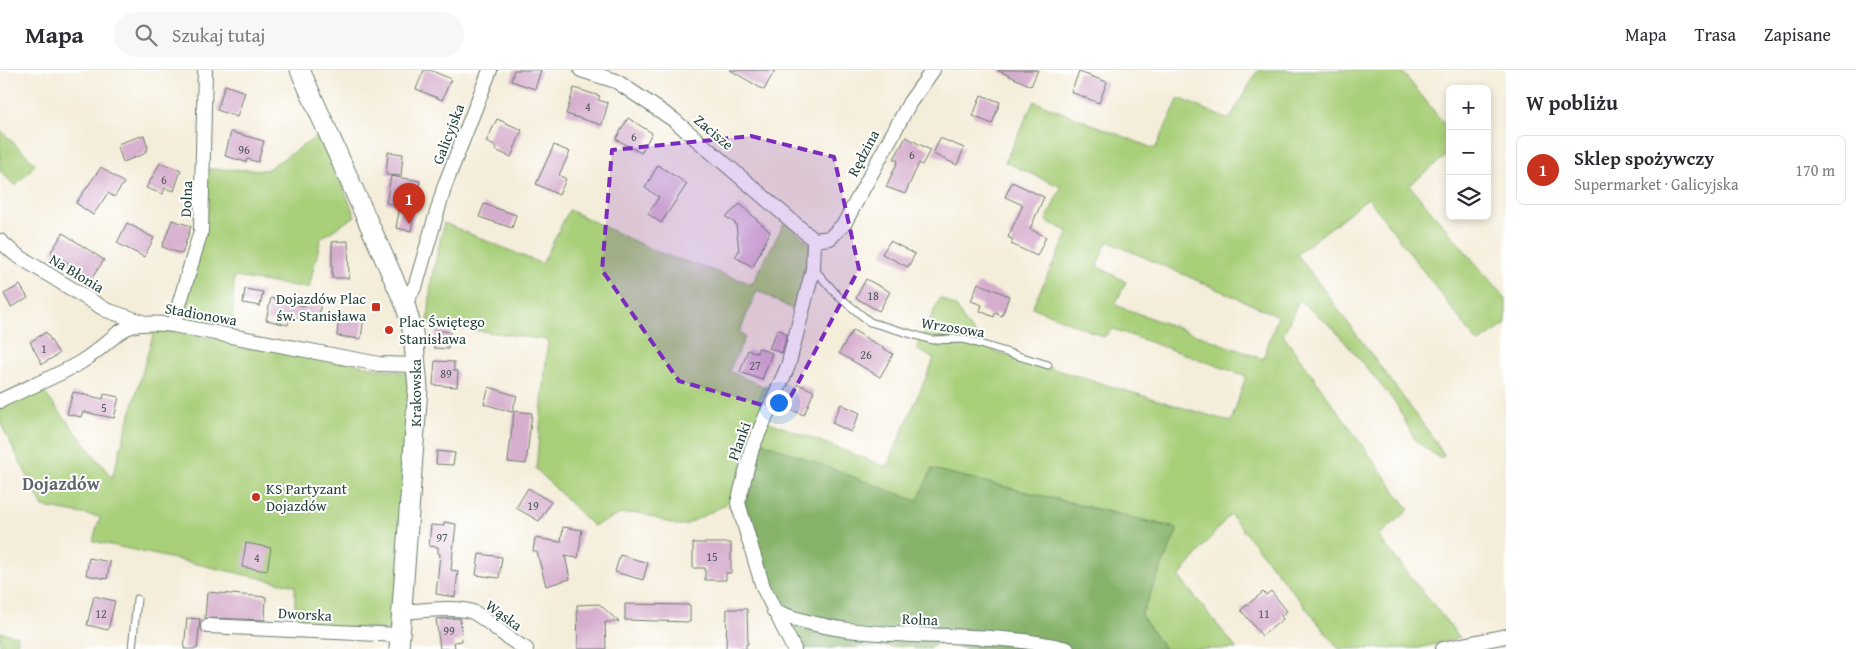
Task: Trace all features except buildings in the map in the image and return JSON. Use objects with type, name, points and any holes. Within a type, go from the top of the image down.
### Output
[{"type":"street","name":"Dolna","points":[[173,324],[201,231],[205,70]]},
{"type":"street","name":"Krakowska","points":[[300,70],[405,304],[413,333],[418,388],[400,642]]},
{"type":"street","name":"Galicyjska","points":[[405,304],[416,284],[445,185],[490,70]]},
{"type":"street","name":"Zacisze","points":[[581,70],[616,82],[674,120],[814,240]]},
{"type":"street","name":"Rędzina","points":[[814,240],[830,238],[844,224],[910,102],[933,70]]},
{"type":"street","name":"Płanki","points":[[794,649],[764,587],[738,503],[738,497],[752,448],[788,366],[813,269],[814,240]]},
{"type":"street","name":"Na Błonia","points":[[0,241],[15,254],[106,310],[142,322]]},
{"type":"street","points":[[396,285],[421,267]]},
{"type":"street","name":"Stadionowa","points":[[0,401],[81,362],[125,328],[142,322],[173,324],[379,364],[416,364]]},
{"type":"street","name":"Wąska","points":[[402,612],[456,610],[473,612],[512,642],[526,649]]},
{"type":"street","name":"Rolna","points":[[774,611],[800,623],[824,628],[879,634],[1011,638],[1067,649]]},
{"type":"street","name":"Dworska","points":[[208,626],[400,642]]},
{"type":"street","points":[[1442,649],[1506,636]]},
{"type":"lane","name":"Wrzosowa","points":[[813,269],[838,296],[870,322],[932,340],[963,339],[1048,365]]},
{"type":"lane","points":[[132,649],[137,599]]},
{"type":"highlighted area","points":[[751,136],[834,157],[859,269],[783,411],[679,381],[602,270],[612,150]]},
{"type":"green space","points":[[1258,70],[1401,70],[1446,126],[1446,156],[1409,185],[1506,299],[1506,324],[1478,343],[1368,198],[1297,254],[1434,439],[1444,456],[1439,458],[1415,440],[1395,402],[1333,328],[1299,300],[1283,335],[1409,510],[1378,536],[1460,638],[1419,648],[1339,649],[1230,514],[1179,577],[1237,649],[1165,649],[1141,616],[1177,528],[932,469],[917,502],[759,441],[767,421],[887,467],[934,359],[916,349],[940,298],[957,307],[965,323],[993,351],[1231,422],[1246,376],[1113,329],[1104,337],[1032,307],[1069,232],[1046,221],[1061,187],[1005,162],[1034,101],[1155,149],[1179,98],[1229,120]],"holes":[[[1107,241],[1278,316],[1263,359],[1115,305],[1126,282],[1097,266]]]},
{"type":"green space","points":[[0,130],[36,164],[15,186],[0,171]]},
{"type":"green space","points":[[321,134],[355,216],[321,238],[309,288],[234,277],[232,331],[178,320],[207,169],[266,170]]},
{"type":"green space","points":[[569,210],[657,252],[752,284],[785,222],[810,244],[799,313],[757,290],[739,333],[745,337],[729,371],[773,391],[749,444],[733,493],[725,505],[685,525],[676,525],[640,513],[621,514],[593,526],[536,469],[548,340],[428,324],[431,281],[444,223],[542,264]]},
{"type":"green space","name":"KS Partyzant Dojazdów","points":[[155,328],[411,374],[397,630],[295,626],[295,586],[93,541],[100,517],[43,507],[0,422],[0,406],[40,387],[112,478]]},
{"type":"green space","points":[[759,441],[917,501],[932,469],[1178,529],[1141,615],[1165,649],[967,649],[939,642],[929,649],[914,649],[912,646],[799,649],[767,586],[742,494]]},
{"type":"green space","points":[[0,632],[18,636],[17,649],[0,649]]},
{"type":"place","name":"Sklep spożywczy","points":[[409,224]]},
{"type":"place","name":"Dojazdów Plac św. Stanisława","points":[[376,307]]},
{"type":"place","name":"Plac Świętego Stanisława","points":[[389,330]]},
{"type":"place","name":"KS Partyzant Dojazdów","points":[[256,497]]},
{"type":"district","name":"Dojazdów","points":[[61,483]]}]
